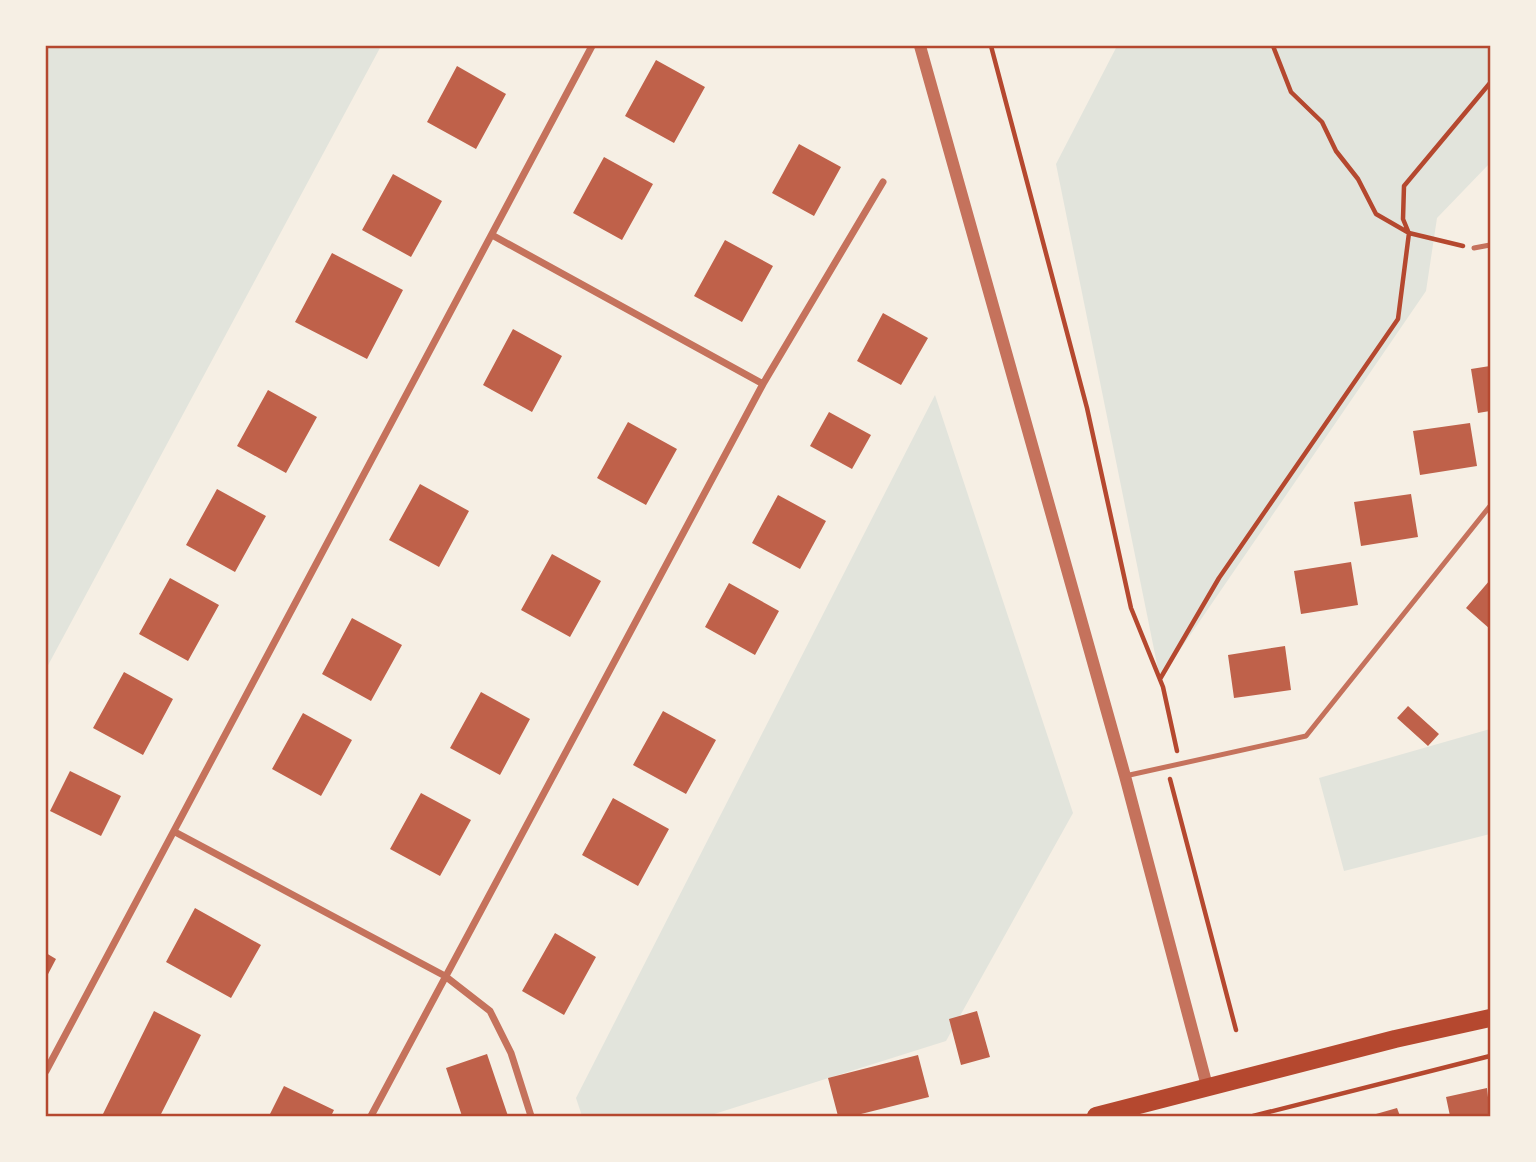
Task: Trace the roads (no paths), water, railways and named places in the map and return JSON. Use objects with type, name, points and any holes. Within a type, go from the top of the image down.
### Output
[{"type":"main road","points":[[1096,1116],[1207,1086],[1490,1018]]},
{"type":"street","points":[[46,1071],[176,832],[592,46]]},
{"type":"street","points":[[920,46],[1125,776],[1207,1086]]},
{"type":"street","points":[[371,1116],[763,384],[883,182]]},
{"type":"street","points":[[492,234],[763,384]]},
{"type":"street","points":[[176,832],[445,976],[490,1012],[511,1053],[531,1116]]},
{"type":"lane","points":[[1474,248],[1490,245]]},
{"type":"lane","points":[[1125,776],[1306,736],[1490,506]]}]
